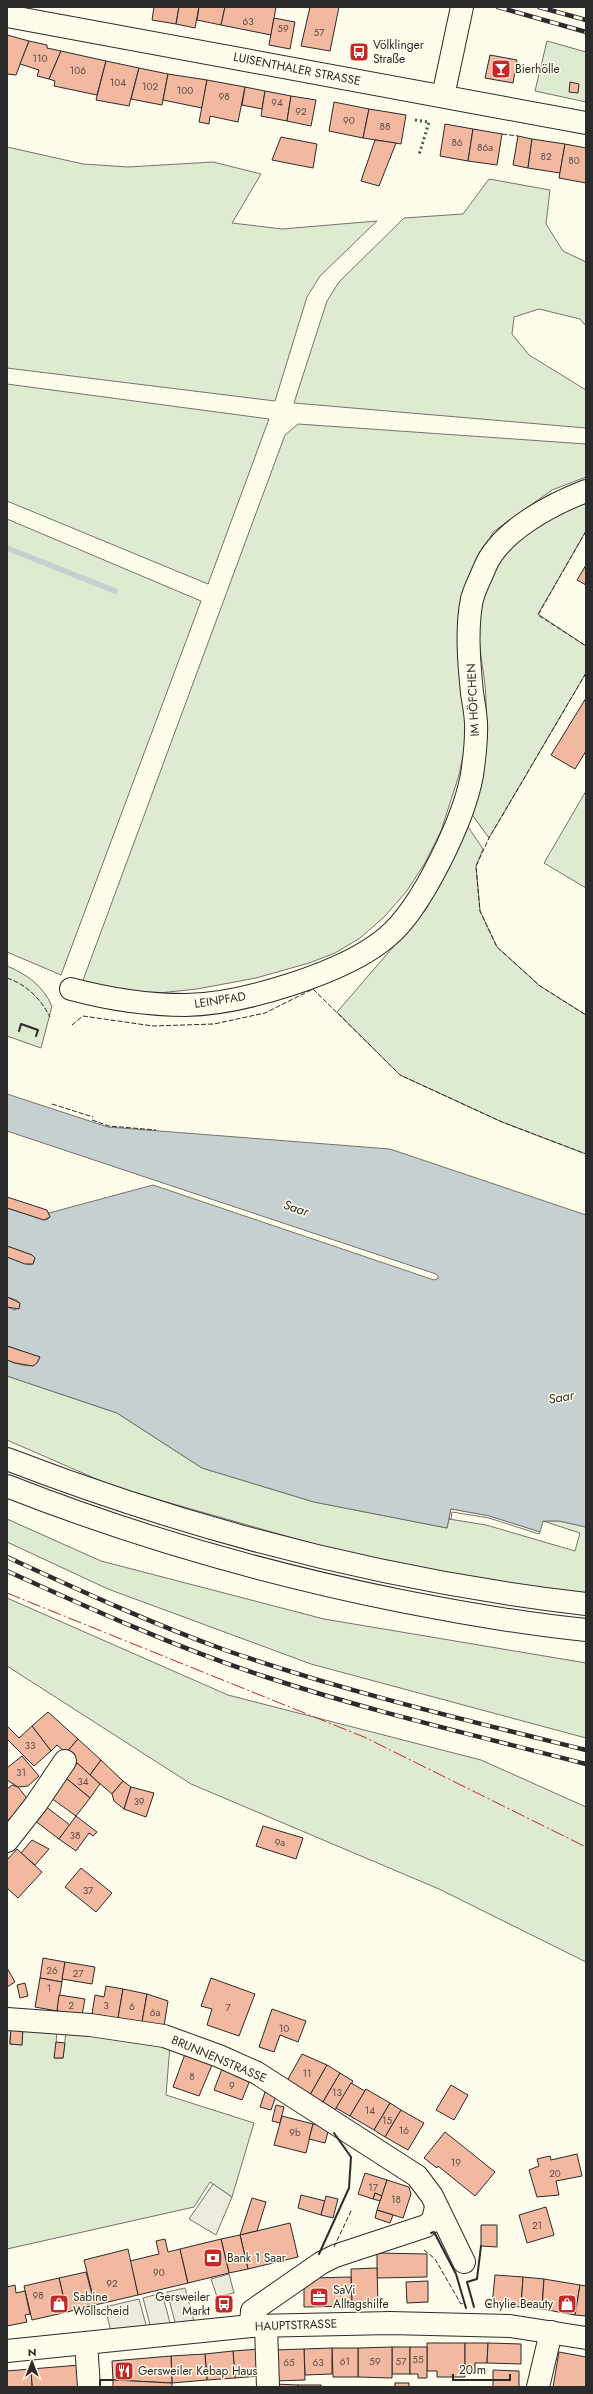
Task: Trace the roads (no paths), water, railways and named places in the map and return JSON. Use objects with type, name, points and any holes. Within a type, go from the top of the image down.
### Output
[{"type":"main road","points":[[444,96],[462,7]]},
{"type":"main road","name":"LUISENTHALER STRASSE","points":[[7,16],[586,123]]},
{"type":"main road","name":"IM HÖFCHEN","points":[[364,954],[389,936],[416,905],[440,860],[457,822],[472,776],[476,730],[471,681],[469,634],[472,599],[486,564],[511,532],[546,509],[586,491]]},
{"type":"main road","name":"LEINPFAD","points":[[71,989],[107,999],[187,1005],[258,993],[328,972],[364,954]]},
{"type":"main road","points":[[7,1459],[85,1489],[209,1529],[327,1560],[443,1583],[586,1604]]},
{"type":"main road","points":[[7,1486],[87,1517],[202,1552],[326,1586],[441,1609],[586,1630]]},
{"type":"main road","points":[[7,1840],[36,1804],[65,1761]]},
{"type":"main road","name":"BRUNNENSTRASSE","points":[[7,2019],[90,2025],[164,2036],[257,2072],[406,2168],[424,2185],[464,2262]]},
{"type":"main road","points":[[268,2387],[258,2326],[252,2311],[322,2263],[335,2256],[426,2226],[433,2220],[436,2206]]},
{"type":"main road","name":"HAUPTSTRASSE","points":[[7,2351],[258,2326],[469,2324],[510,2326],[586,2338]]},
{"type":"main road","points":[[538,2387],[551,2332]]},
{"type":"main road","points":[[86,2343],[89,2387]]},
{"type":"water","name":"Saar","points":[[7,1094],[108,1127],[390,1149],[586,1215],[586,1527],[559,1521],[543,1521],[540,1532],[489,1516],[451,1509],[447,1528],[314,1502],[202,1468],[117,1413],[7,1376],[7,1360],[21,1365],[30,1366],[37,1362],[40,1357],[7,1346],[7,1307],[15,1310],[20,1306],[17,1300],[7,1297],[7,1257],[30,1265],[35,1261],[32,1255],[7,1246],[7,1208],[45,1220],[48,1219],[49,1213],[153,1185],[434,1280],[439,1278],[436,1274],[7,1131]]},
{"type":"waterway","points":[[7,548],[115,591]]},
{"type":"railway","points":[[498,7],[586,32]]},
{"type":"railway","points":[[539,7],[586,20]]},
{"type":"railway","points":[[7,1557],[169,1629],[269,1665],[359,1692],[586,1750]]},
{"type":"railway","points":[[7,1571],[165,1640],[230,1665],[343,1701],[586,1764]]},
{"type":"place","name":"Völklinger Straße","points":[[359,52]]},
{"type":"place","name":"Bierhölle","points":[[501,69]]},
{"type":"place","name":"Bank 1 Saar","points":[[213,2258]]},
{"type":"place","name":"SaVi Alltagshilfe","points":[[319,2297]]},
{"type":"place","name":"Sabine Wollscheid","points":[[59,2304]]},
{"type":"place","name":"Gersweiler Markt","points":[[224,2304]]},
{"type":"place","name":"Chylie Beauty","points":[[567,2304]]},
{"type":"place","name":"Gersweiler Kebap Haus","points":[[124,2371]]}]
